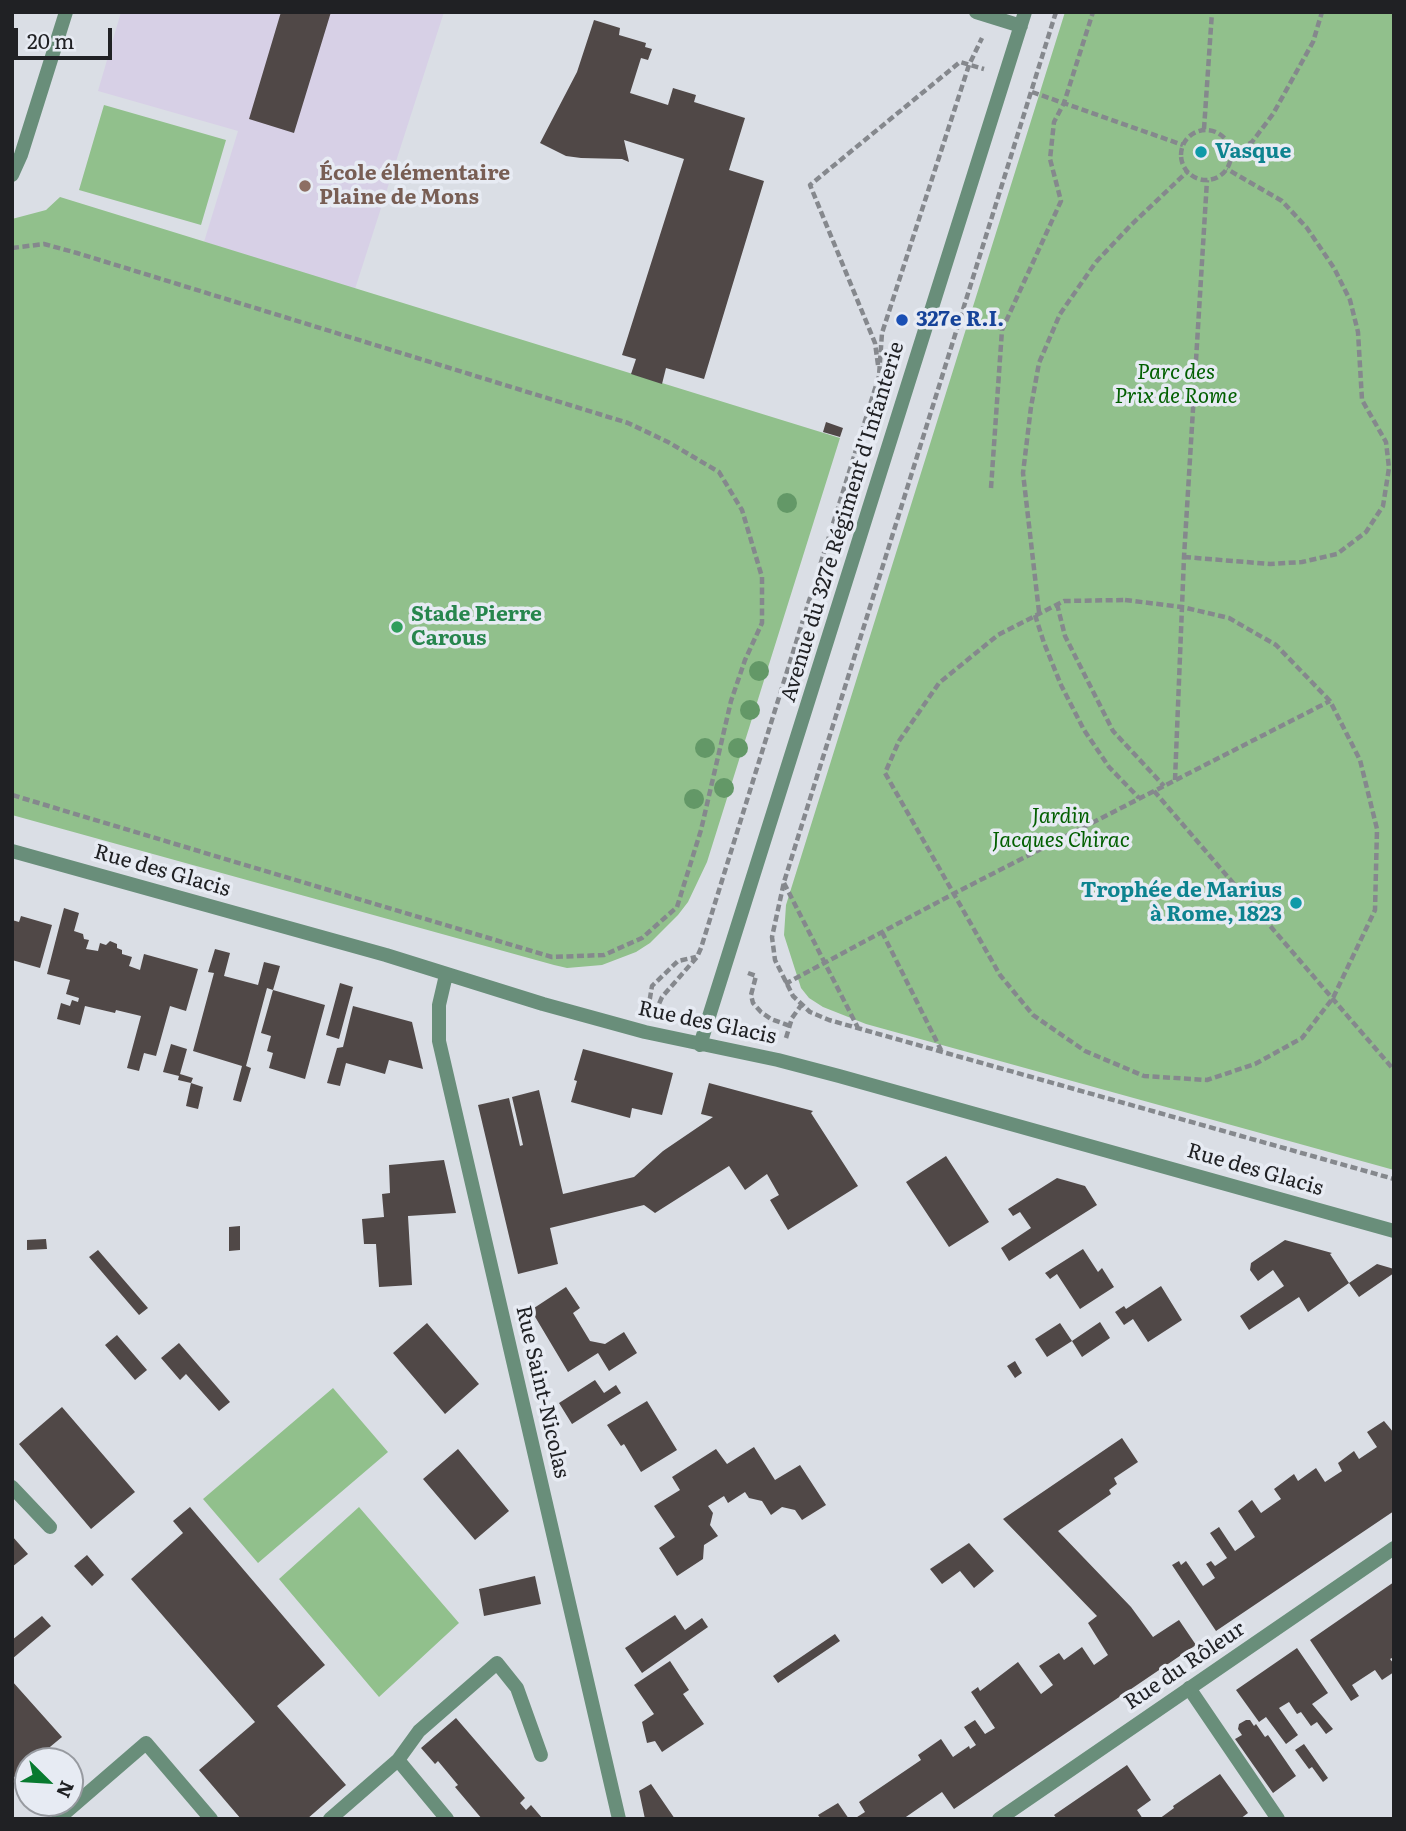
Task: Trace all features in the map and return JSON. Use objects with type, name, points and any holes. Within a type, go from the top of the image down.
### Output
[{"type":"street","points":[[12,175],[21,155],[66,12]]},
{"type":"street","points":[[976,12],[993,18],[1023,19]]},
{"type":"street","name":"Avenue du 327e Régiment d'Infanterie","points":[[700,1045],[1023,19]]},
{"type":"street","name":"Rue des Glacis","points":[[12,851],[387,955],[446,975],[645,1032],[819,1070],[1394,1231]]},
{"type":"street","name":"Rue Saint-Nicolas","points":[[446,975],[439,1005],[439,1041],[619,1819]]},
{"type":"street","points":[[12,1487],[50,1527]]},
{"type":"street","name":"Rue du Rôleur","points":[[999,1819],[1394,1548]]},
{"type":"street","points":[[330,1819],[398,1760],[419,1731],[497,1663],[517,1688],[541,1755]]},
{"type":"street","points":[[1189,1688],[1278,1819]]},
{"type":"street","points":[[58,1819],[146,1743],[211,1819]]},
{"type":"street","points":[[398,1760],[447,1819]]},
{"type":"path","points":[[1056,12],[784,882],[772,937],[775,960],[785,984],[810,1012],[820,1016],[1394,1180]]},
{"type":"path","points":[[990,488],[1002,331],[1061,201],[1050,159],[1054,122],[1064,103],[1093,12]]},
{"type":"path","points":[[1204,129],[1212,12]]},
{"type":"path","points":[[1231,155],[1252,142],[1273,114],[1313,42],[1322,12]]},
{"type":"path","points":[[645,1032],[662,998],[697,957],[879,376],[882,333],[969,65],[993,18]]},
{"type":"path","points":[[879,376],[874,343],[810,185],[960,62],[1005,76]]},
{"type":"path","points":[[1032,92],[1183,145]]},
{"type":"path","points":[[1204,129],[1220,134],[1230,147],[1231,155],[1222,175],[1208,180],[1200,179],[1188,171],[1182,159],[1183,145],[1192,134],[1204,129]]},
{"type":"path","points":[[1184,557],[1270,564],[1302,562],[1337,554],[1366,532],[1383,506],[1391,468],[1386,442],[1362,400],[1358,332],[1350,300],[1334,268],[1307,228],[1282,201],[1227,169]]},
{"type":"path","points":[[1139,798],[1109,767],[1084,730],[1044,643],[1037,613],[1023,472],[1031,407],[1040,363],[1060,314],[1096,262],[1130,225],[1188,171]]},
{"type":"path","points":[[1174,780],[1184,557],[1208,180]]},
{"type":"path","points":[[12,248],[44,244],[77,253],[628,423],[668,442],[719,472],[742,510],[762,577],[762,623],[745,660],[731,701],[701,830],[677,907],[642,937],[604,955],[552,957],[12,795]]},
{"type":"path","points":[[1125,600],[1182,607],[1229,618],[1276,645],[1330,701],[1360,760],[1377,829],[1375,910],[1334,998],[1302,1038],[1255,1064],[1207,1080],[1144,1076],[1085,1051],[1033,1015],[1000,975],[885,773],[899,741],[939,683],[998,635],[1057,604],[1063,601],[1125,600]]},
{"type":"path","points":[[1057,604],[1065,636],[1113,732],[1164,786]]},
{"type":"path","points":[[785,984],[953,894],[1330,701]]},
{"type":"path","points":[[1154,791],[1394,1070]]},
{"type":"path","points":[[784,882],[858,1029]]},
{"type":"path","points":[[882,932],[941,1052]]},
{"type":"path","points":[[645,1032],[652,986],[678,961],[697,957],[756,976],[751,995],[753,1003],[771,1019],[790,1026],[802,1004]]},
{"type":"shaded area","name":"École élémentaire Plaine de Mons","points":[[121,12],[444,12],[355,289],[204,242],[238,131],[98,91]]},
{"type":"green space","points":[[1065,12],[1394,12],[1394,1170],[866,1024],[823,1007],[809,998],[801,988],[784,935],[786,905]]},
{"type":"green space","points":[[104,105],[226,140],[201,225],[79,190]]},
{"type":"green space","name":"Stade Pierre Carous","points":[[60,197],[840,438],[707,862],[688,902],[650,943],[636,952],[602,965],[567,968],[12,815],[12,219],[46,210]]},
{"type":"green space","points":[[333,1388],[388,1452],[258,1563],[203,1499]]},
{"type":"green space","points":[[359,1507],[459,1623],[379,1697],[279,1579]]},
{"type":"building","points":[[281,12],[331,12],[294,133],[249,119]]},
{"type":"building","points":[[594,20],[620,28],[619,35],[646,43],[645,47],[652,49],[648,60],[641,58],[630,93],[668,105],[673,88],[696,95],[694,102],[745,118],[729,170],[764,181],[704,379],[666,368],[662,384],[631,374],[636,359],[622,355],[684,159],[624,140],[629,162],[622,159],[566,156],[540,143],[577,72]]},
{"type":"building","points":[[826,422],[843,428],[840,437],[823,432]]},
{"type":"building","points":[[64,908],[79,913],[74,931],[89,940],[86,949],[98,951],[100,943],[106,945],[110,941],[117,944],[122,954],[132,957],[129,966],[140,970],[144,954],[198,969],[186,1011],[170,1006],[156,1056],[144,1053],[139,1071],[127,1068],[141,1016],[85,1006],[80,1025],[57,1019],[61,1003],[70,1006],[72,1000],[78,1002],[79,998],[66,994],[70,980],[47,974]]},
{"type":"building","points":[[21,916],[52,925],[40,968],[12,960],[12,920],[19,922]]},
{"type":"building","points":[[215,949],[230,953],[224,976],[258,985],[264,962],[280,966],[273,990],[267,988],[246,1066],[251,1068],[241,1102],[233,1100],[242,1066],[193,1051],[214,973],[208,972]]},
{"type":"building","points":[[340,983],[353,987],[339,1039],[326,1035]]},
{"type":"building","points":[[273,990],[325,1005],[305,1079],[269,1068],[273,1053],[267,1051],[271,1036],[261,1033]]},
{"type":"building","points":[[353,1006],[412,1022],[423,1069],[389,1060],[385,1074],[346,1063],[340,1086],[327,1083],[337,1048],[343,1047]]},
{"type":"building","points":[[171,1044],[187,1049],[180,1074],[193,1078],[191,1083],[178,1080],[179,1076],[163,1072]]},
{"type":"building","points":[[583,1049],[673,1073],[662,1115],[632,1108],[630,1118],[571,1102]]},
{"type":"building","points":[[191,1083],[203,1087],[198,1109],[186,1106]]},
{"type":"building","points":[[709,1083],[813,1111],[811,1113],[858,1186],[788,1230],[770,1200],[779,1195],[767,1174],[745,1190],[729,1166],[655,1213],[644,1205],[550,1228],[558,1264],[518,1274],[478,1105],[509,1098],[520,1146],[523,1145],[512,1097],[539,1090],[563,1194],[634,1177],[663,1151],[713,1117],[701,1114]]},
{"type":"building","points":[[946,1156],[989,1222],[949,1247],[906,1182]]},
{"type":"building","points":[[444,1160],[456,1213],[408,1216],[412,1285],[379,1287],[376,1244],[364,1244],[362,1219],[384,1217],[382,1194],[390,1193],[389,1165]]},
{"type":"building","points":[[1057,1178],[1085,1186],[1097,1205],[1009,1261],[1001,1248],[1031,1228],[1020,1212],[1013,1216],[1008,1209]]},
{"type":"building","points":[[240,1226],[240,1250],[229,1251],[229,1227]]},
{"type":"building","points":[[46,1239],[47,1249],[27,1250],[27,1240]]},
{"type":"building","points":[[1285,1240],[1332,1253],[1330,1254],[1349,1283],[1308,1312],[1299,1297],[1249,1330],[1240,1316],[1284,1286],[1273,1270],[1258,1281],[1250,1270],[1251,1263]]},
{"type":"building","points":[[1083,1249],[1098,1272],[1102,1268],[1114,1287],[1080,1309],[1057,1274],[1050,1279],[1045,1273]]},
{"type":"building","points":[[98,1250],[148,1308],[139,1315],[89,1257]]},
{"type":"building","points":[[1377,1264],[1394,1269],[1394,1273],[1359,1297],[1349,1283]]},
{"type":"building","points":[[1161,1286],[1182,1320],[1148,1342],[1133,1319],[1124,1325],[1115,1312],[1124,1306],[1126,1309]]},
{"type":"building","points":[[566,1287],[580,1308],[573,1313],[590,1341],[605,1344],[624,1332],[637,1353],[609,1371],[598,1353],[568,1372],[531,1310]]},
{"type":"building","points":[[1100,1322],[1110,1338],[1082,1357],[1072,1341]]},
{"type":"building","points":[[427,1323],[479,1384],[445,1414],[393,1353]]},
{"type":"building","points":[[1060,1323],[1072,1341],[1047,1357],[1035,1339]]},
{"type":"building","points":[[117,1335],[147,1370],[135,1380],[105,1345]]},
{"type":"building","points":[[179,1343],[230,1402],[219,1411],[186,1374],[180,1380],[161,1358]]},
{"type":"building","points":[[1015,1361],[1022,1373],[1015,1378],[1007,1366]]},
{"type":"building","points":[[595,1380],[604,1393],[616,1385],[621,1393],[572,1424],[559,1403]]},
{"type":"building","points":[[647,1401],[677,1450],[641,1472],[624,1444],[621,1446],[607,1425]]},
{"type":"building","points":[[62,1407],[135,1492],[91,1529],[19,1444]]},
{"type":"building","points":[[1384,1421],[1394,1433],[1394,1511],[1216,1631],[1172,1565],[1179,1561],[1181,1565],[1186,1561],[1203,1586],[1215,1578],[1206,1564],[1211,1561],[1215,1566],[1227,1558],[1210,1533],[1219,1527],[1235,1551],[1255,1537],[1238,1511],[1252,1500],[1261,1513],[1281,1499],[1274,1489],[1294,1474],[1298,1481],[1316,1468],[1325,1482],[1342,1471],[1338,1463],[1354,1451],[1359,1459],[1377,1447],[1367,1432]]},
{"type":"building","points":[[1122,1438],[1138,1462],[1114,1478],[1117,1484],[1109,1490],[1111,1494],[1058,1531],[1131,1607],[1153,1637],[1179,1620],[1196,1645],[954,1809],[942,1792],[903,1819],[854,1819],[865,1812],[859,1802],[921,1760],[918,1755],[941,1739],[953,1757],[969,1746],[970,1749],[976,1745],[964,1727],[975,1720],[985,1734],[995,1728],[971,1692],[978,1687],[980,1691],[1018,1662],[1041,1694],[1053,1685],[1039,1666],[1059,1653],[1064,1660],[1082,1647],[1094,1665],[1108,1655],[1088,1623],[1097,1616],[1003,1519]]},
{"type":"building","points":[[754,1447],[775,1480],[800,1465],[826,1505],[802,1520],[795,1510],[782,1507],[771,1515],[762,1501],[749,1498],[745,1492],[728,1503],[724,1496],[708,1506],[713,1513],[710,1525],[718,1536],[704,1545],[703,1559],[677,1576],[659,1548],[675,1537],[654,1506],[680,1490],[672,1477],[716,1449],[727,1464]]},
{"type":"building","points":[[458,1449],[509,1511],[475,1540],[423,1479]]},
{"type":"building","points":[[190,1507],[325,1665],[277,1706],[346,1785],[307,1819],[241,1819],[199,1770],[255,1722],[131,1579],[183,1533],[173,1521]]},
{"type":"building","points":[[12,1536],[28,1554],[12,1567]]},
{"type":"building","points":[[969,1543],[994,1571],[974,1588],[960,1571],[942,1584],[930,1569]]},
{"type":"building","points":[[87,1555],[104,1575],[92,1586],[74,1566]]},
{"type":"building","points":[[535,1576],[541,1604],[484,1616],[479,1589]]},
{"type":"building","points":[[1394,1582],[1394,1657],[1390,1659],[1394,1664],[1394,1672],[1382,1680],[1375,1670],[1352,1685],[1359,1696],[1351,1701],[1310,1640]]},
{"type":"building","points":[[675,1615],[685,1630],[702,1618],[708,1627],[642,1673],[625,1648]]},
{"type":"building","points":[[42,1616],[51,1626],[12,1659],[12,1640]]},
{"type":"building","points":[[835,1634],[840,1641],[778,1683],[773,1676]]},
{"type":"building","points":[[1297,1648],[1328,1693],[1312,1704],[1333,1729],[1326,1734],[1317,1722],[1311,1726],[1301,1712],[1297,1714],[1289,1702],[1279,1708],[1298,1735],[1286,1744],[1266,1717],[1259,1722],[1236,1690]]},
{"type":"building","points":[[670,1661],[689,1690],[683,1694],[704,1724],[662,1752],[655,1741],[647,1743],[642,1722],[654,1714],[634,1685]]},
{"type":"building","points":[[12,1681],[62,1737],[50,1747],[14,1747],[12,1779]]},
{"type":"building","points":[[456,1718],[525,1798],[520,1803],[526,1810],[531,1805],[543,1819],[482,1819],[455,1787],[458,1785],[438,1761],[435,1764],[421,1748]]},
{"type":"building","points":[[1250,1720],[1254,1726],[1256,1724],[1265,1737],[1268,1735],[1296,1776],[1273,1793],[1235,1739],[1242,1735],[1238,1729],[1239,1724]]},
{"type":"building","points":[[1304,1744],[1328,1778],[1323,1782],[1295,1750]]},
{"type":"building","points":[[1127,1765],[1151,1800],[1137,1810],[1143,1819],[1057,1819],[1054,1815]]},
{"type":"building","points":[[1220,1774],[1248,1813],[1240,1819],[1159,1819],[1174,1808],[1173,1806]]},
{"type":"building","points":[[651,1784],[675,1819],[645,1819],[639,1791]]},
{"type":"building","points":[[838,1803],[849,1819],[821,1819],[818,1815]]},
{"type":"place","name":"Vasque","points":[[1201,152]]},
{"type":"place","name":"École élémentaire Plaine de Mons","points":[[305,186]]},
{"type":"place","name":"327e R.I.","points":[[902,320]]},
{"type":"place","name":"Stade Pierre Carous","points":[[397,627]]},
{"type":"place","name":"Trophée de Marius à Rome, 1823","points":[[1296,903]]},
{"type":"park label","name":"Parc des Prix de Rome","points":[[1176,385]]},
{"type":"park label","name":"Jardin Jacques Chirac","points":[[1061,829]]}]
